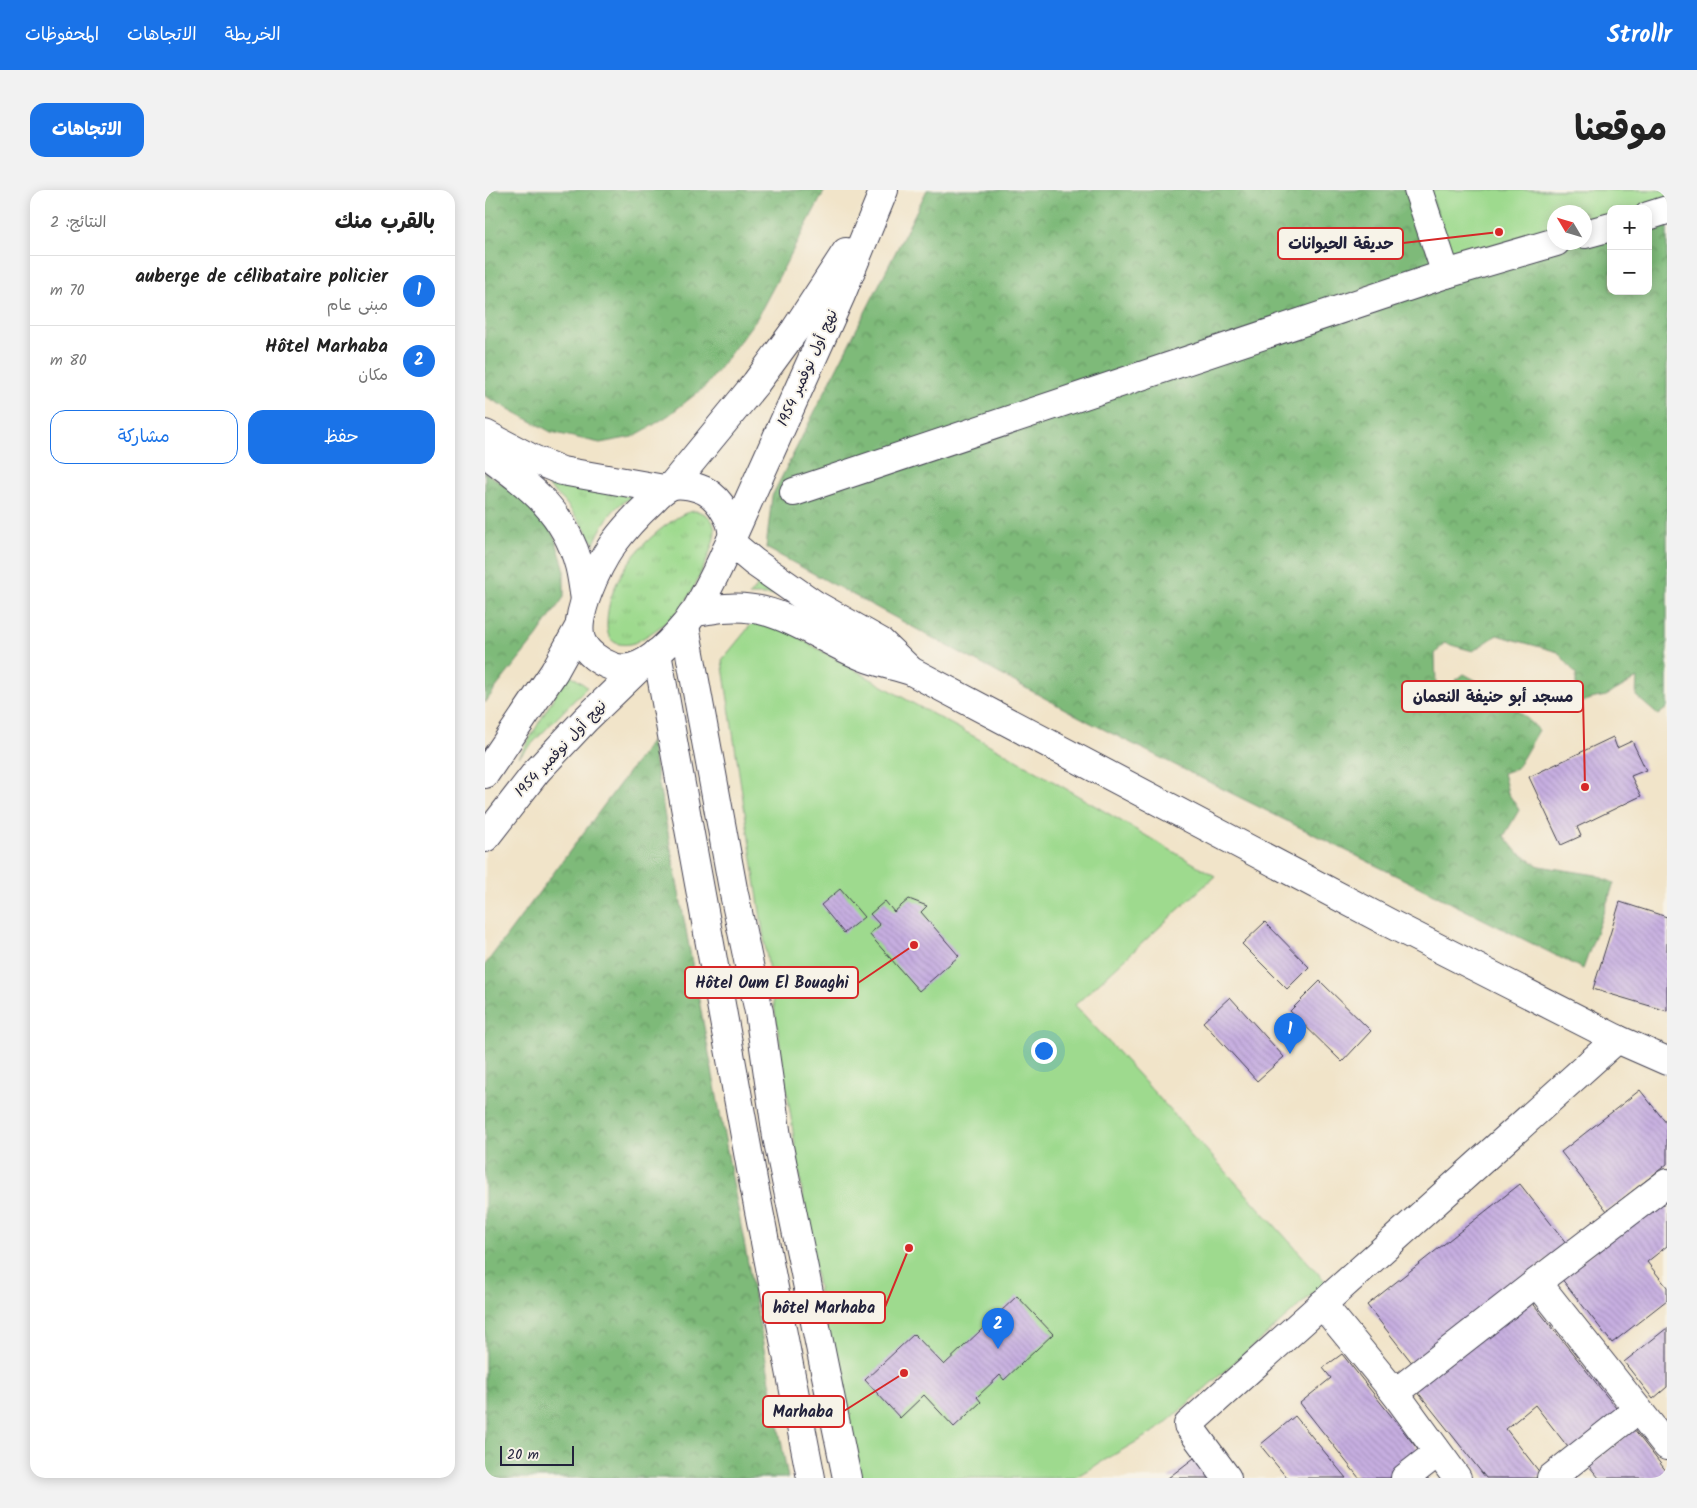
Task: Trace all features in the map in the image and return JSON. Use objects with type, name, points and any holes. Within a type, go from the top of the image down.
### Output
[{"type":"main road","points":[[1418,190],[1446,274]]},
{"type":"main road","name":"نهج أول نوفمبر 1954","points":[[585,599],[613,545],[643,510],[669,487],[745,397],[789,337],[882,195]]},
{"type":"main road","name":"نهج أول نوفمبر 1954","points":[[485,838],[537,771],[586,719],[689,620],[709,586],[731,539],[841,295],[882,195]]},
{"type":"main road","points":[[1652,215],[1667,210]]},
{"type":"main road","points":[[1592,232],[1607,227]]},
{"type":"main road","points":[[795,492],[1446,274],[1547,245]]},
{"type":"main road","points":[[485,434],[533,460],[563,471],[669,487],[687,485],[707,491],[716,498],[728,516],[731,539],[754,562],[814,604],[881,642],[911,671]]},
{"type":"main road","points":[[485,453],[525,483],[549,506],[568,534],[579,566],[585,599],[579,627],[554,672],[485,774]]},
{"type":"main road","points":[[847,1478],[777,1137],[759,1012],[733,889],[689,620],[709,610],[742,607],[774,613],[790,619],[863,657],[911,671],[1384,920],[1617,1039],[1667,1061]]},
{"type":"main road","points":[[579,627],[582,642],[591,654],[613,667],[627,668],[650,659],[811,1478]]},
{"type":"main road","points":[[1227,1478],[1187,1426],[1617,1039]]},
{"type":"main road","points":[[1395,1393],[1667,1183]]},
{"type":"main road","points":[[1537,1282],[1667,1446]]},
{"type":"main road","points":[[1322,1304],[1395,1393],[1457,1478]]},
{"type":"main road","points":[[1551,1478],[1637,1410]]},
{"type":"main road","points":[[1405,1478],[1437,1453]]},
{"type":"green space","points":[[485,190],[825,190],[757,318],[706,386],[669,415],[632,437],[600,443],[551,432],[485,396]]},
{"type":"green space","points":[[927,190],[1667,190],[1667,708],[1658,715],[1636,696],[1637,678],[1606,696],[1590,699],[1576,705],[1576,674],[1558,652],[1497,635],[1473,651],[1444,643],[1435,654],[1436,685],[1451,684],[1464,674],[1477,681],[1486,701],[1495,688],[1539,730],[1517,768],[1503,773],[1508,793],[1519,810],[1504,836],[1516,851],[1539,866],[1596,875],[1614,883],[1583,969],[1089,722],[766,548],[772,496]]},
{"type":"green space","points":[[1430,190],[1667,190],[1667,202],[1652,207],[1652,205],[1607,205],[1607,220],[1592,225],[1592,205],[1547,205],[1547,238],[1456,266]]},
{"type":"green space","points":[[485,472],[527,501],[544,519],[555,538],[564,567],[564,597],[537,636],[485,703]]},
{"type":"green space","points":[[536,474],[634,497],[620,504],[614,510],[604,523],[594,544],[565,502]]},
{"type":"green space","points":[[695,511],[708,516],[713,522],[715,530],[707,558],[687,600],[666,622],[634,643],[618,644],[613,641],[607,630],[608,609],[617,582],[633,556],[665,526],[679,516]]},
{"type":"green space","points":[[761,574],[782,595],[749,595],[756,588]]},
{"type":"green space","points":[[768,620],[916,705],[1010,756],[1215,876],[1075,1005],[1326,1282],[1160,1428],[1074,1478],[857,1478],[812,1257],[722,660],[754,621]]},
{"type":"green space","points":[[568,673],[587,687],[519,757]]},
{"type":"green space","points":[[651,742],[788,1478],[485,1478],[485,965]]},
{"type":"building","points":[[1613,737],[1617,748],[1632,741],[1646,770],[1631,776],[1641,796],[1577,827],[1581,836],[1561,845],[1529,777]]},
{"type":"building","points":[[840,889],[864,917],[844,933],[821,905]]},
{"type":"building","points":[[909,899],[927,906],[921,912],[959,956],[919,991],[869,934],[880,925],[870,914],[885,901],[894,912]]},
{"type":"building","points":[[1620,902],[1667,917],[1667,1011],[1593,989]]},
{"type":"building","points":[[1265,922],[1309,967],[1287,989],[1242,944]]},
{"type":"building","points":[[1320,981],[1371,1031],[1342,1062],[1290,1011]]},
{"type":"building","points":[[1230,997],[1284,1057],[1257,1081],[1203,1022]]},
{"type":"building","points":[[1640,1090],[1667,1124],[1667,1164],[1607,1211],[1561,1152]]},
{"type":"building","points":[[1520,1184],[1567,1244],[1413,1364],[1367,1305]]},
{"type":"building","points":[[1667,1193],[1667,1246],[1647,1262],[1667,1287],[1667,1300],[1612,1343],[1561,1278]]},
{"type":"building","points":[[1017,1296],[1053,1334],[1004,1380],[1000,1375],[977,1397],[981,1402],[954,1427],[924,1395],[900,1418],[865,1380],[914,1334],[944,1365]]},
{"type":"building","points":[[1527,1296],[1620,1413],[1571,1451],[1535,1405],[1506,1429],[1541,1474],[1536,1478],[1486,1478],[1413,1386]]},
{"type":"building","points":[[1667,1328],[1667,1387],[1653,1399],[1624,1362]]},
{"type":"building","points":[[1342,1354],[1423,1456],[1395,1478],[1359,1478],[1300,1403],[1331,1378],[1323,1368]]},
{"type":"building","points":[[1295,1416],[1346,1478],[1287,1478],[1260,1445]]},
{"type":"building","points":[[1634,1430],[1667,1472],[1667,1478],[1599,1478],[1589,1466]]},
{"type":"building","points":[[1194,1458],[1210,1478],[1168,1478]]},
{"type":"place","name":"حديقة الحيوانات","points":[[1499,232]]},
{"type":"place","name":"مسجد أبو حنيفة النعمان","points":[[1585,787]]},
{"type":"place","name":"Hôtel Oum El Bouaghi","points":[[914,945]]},
{"type":"place","name":"auberge de célibataire policier","points":[[1290,1054]]},
{"type":"place","name":"hôtel Marhaba","points":[[909,1248]]},
{"type":"place","name":"Hôtel Marhaba","points":[[998,1349]]},
{"type":"place","name":"Marhaba","points":[[904,1373]]}]
